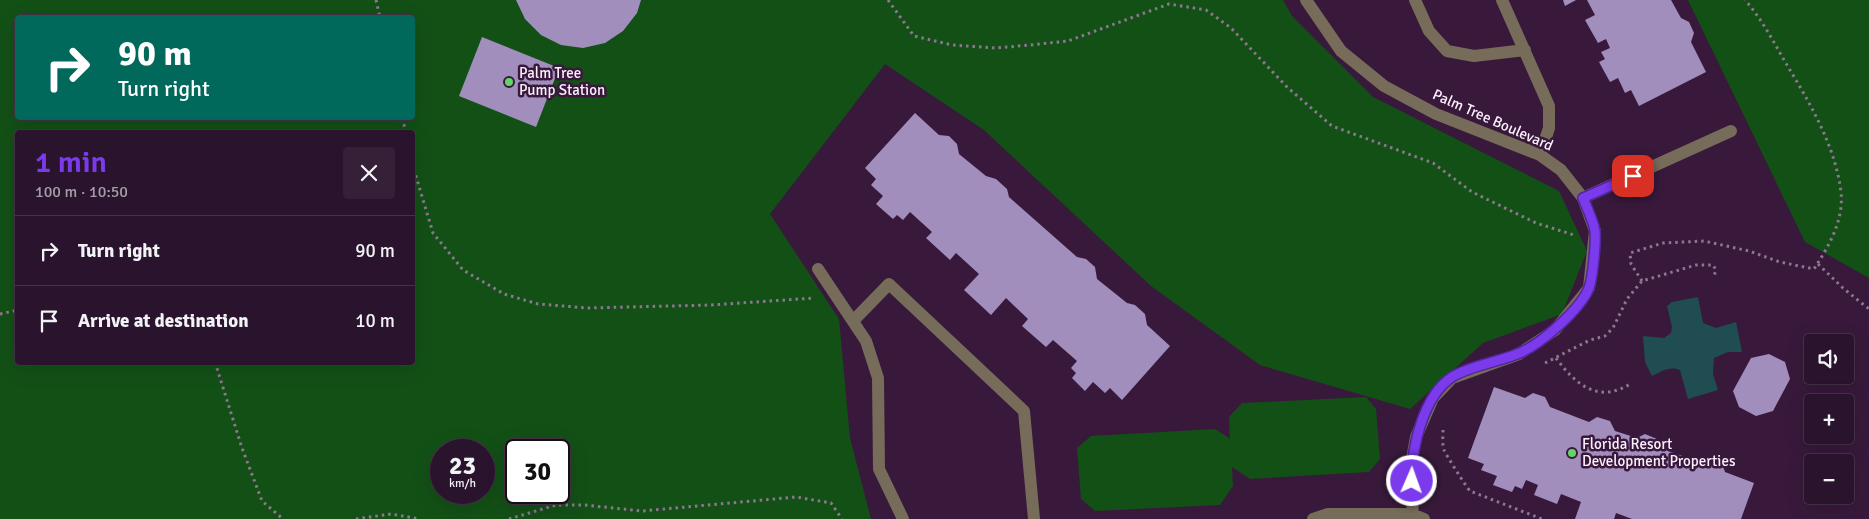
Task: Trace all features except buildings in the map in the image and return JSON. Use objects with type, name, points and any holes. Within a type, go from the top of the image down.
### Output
[{"type":"street","name":"Palm Tree Boulevard","points":[[1306,0],[1341,51],[1384,86],[1436,114],[1540,155],[1561,170],[1583,198],[1595,230],[1589,288],[1555,330],[1519,354],[1452,378],[1433,398],[1416,437],[1411,464],[1416,517]]},
{"type":"street","points":[[1415,0],[1428,31],[1447,51],[1474,56],[1525,50]]},
{"type":"street","points":[[1502,0],[1549,106],[1549,128],[1540,155]]},
{"type":"street","points":[[1583,198],[1731,131]]},
{"type":"street","points":[[818,269],[866,341],[878,378],[879,469],[903,519]]},
{"type":"street","points":[[853,322],[889,284],[1024,411],[1034,519]]},
{"type":"street","points":[[1313,519],[1328,514],[1416,517]]},
{"type":"path","points":[[376,0],[379,15]]},
{"type":"path","points":[[888,0],[914,36],[952,45],[996,48],[1068,41],[1169,4],[1206,10],[1231,28],[1287,87],[1332,126],[1433,164],[1472,192],[1536,222],[1594,242]]},
{"type":"path","points":[[1642,281],[1630,264],[1630,253],[1663,243],[1704,241],[1750,251],[1780,262],[1814,269],[1837,228],[1841,193],[1823,132],[1806,95],[1759,16],[1744,0]]},
{"type":"path","points":[[415,173],[433,233],[463,270],[504,294],[538,304],[588,308],[711,305],[837,296]]},
{"type":"path","points":[[1818,264],[1869,309]]},
{"type":"path","points":[[1541,365],[1590,340],[1605,336],[1613,328],[1627,299],[1642,281],[1696,265],[1713,265],[1716,270],[1714,276]]},
{"type":"path","points":[[0,314],[15,311]]},
{"type":"path","points":[[1556,358],[1579,383],[1596,392],[1619,391],[1630,384]]},
{"type":"path","points":[[216,365],[242,448],[262,501],[283,519]]},
{"type":"path","points":[[1446,422],[1443,430],[1444,450],[1470,491],[1542,519]]},
{"type":"path","points":[[509,519],[556,505],[584,505],[642,512],[796,497],[831,503],[842,519]]},
{"type":"path","points":[[356,519],[391,514],[420,519]]},
{"type":"green space","points":[[0,0],[1283,0],[1292,16],[1373,97],[1559,191],[1587,251],[1562,314],[1483,343],[1410,409],[1260,365],[1151,286],[984,130],[885,64],[770,214],[839,319],[850,438],[871,519],[0,519]]},
{"type":"green space","points":[[1688,0],[1869,0],[1869,278],[1805,242]]},
{"type":"green space","points":[[1366,397],[1376,409],[1380,459],[1369,472],[1250,479],[1232,467],[1233,486],[1220,505],[1095,511],[1081,499],[1077,448],[1091,436],[1215,429],[1229,438],[1230,443],[1229,417],[1242,403]]},
{"type":"shaded area","points":[[1698,297],[1703,323],[1716,328],[1736,322],[1742,352],[1728,352],[1714,358],[1713,374],[1718,390],[1688,399],[1680,370],[1669,369],[1652,376],[1645,362],[1643,336],[1664,338],[1671,333],[1672,327],[1667,306],[1672,302]]},
{"type":"place","name":"Palm Tree Pump Station","points":[[509,82]]},
{"type":"place","name":"Florida Resort Development Properties","points":[[1572,453]]},
{"type":"route","points":[[1412,481],[1411,464],[1416,437],[1433,398],[1452,378],[1519,354],[1555,330],[1589,288],[1595,230],[1583,198],[1633,176]]}]
